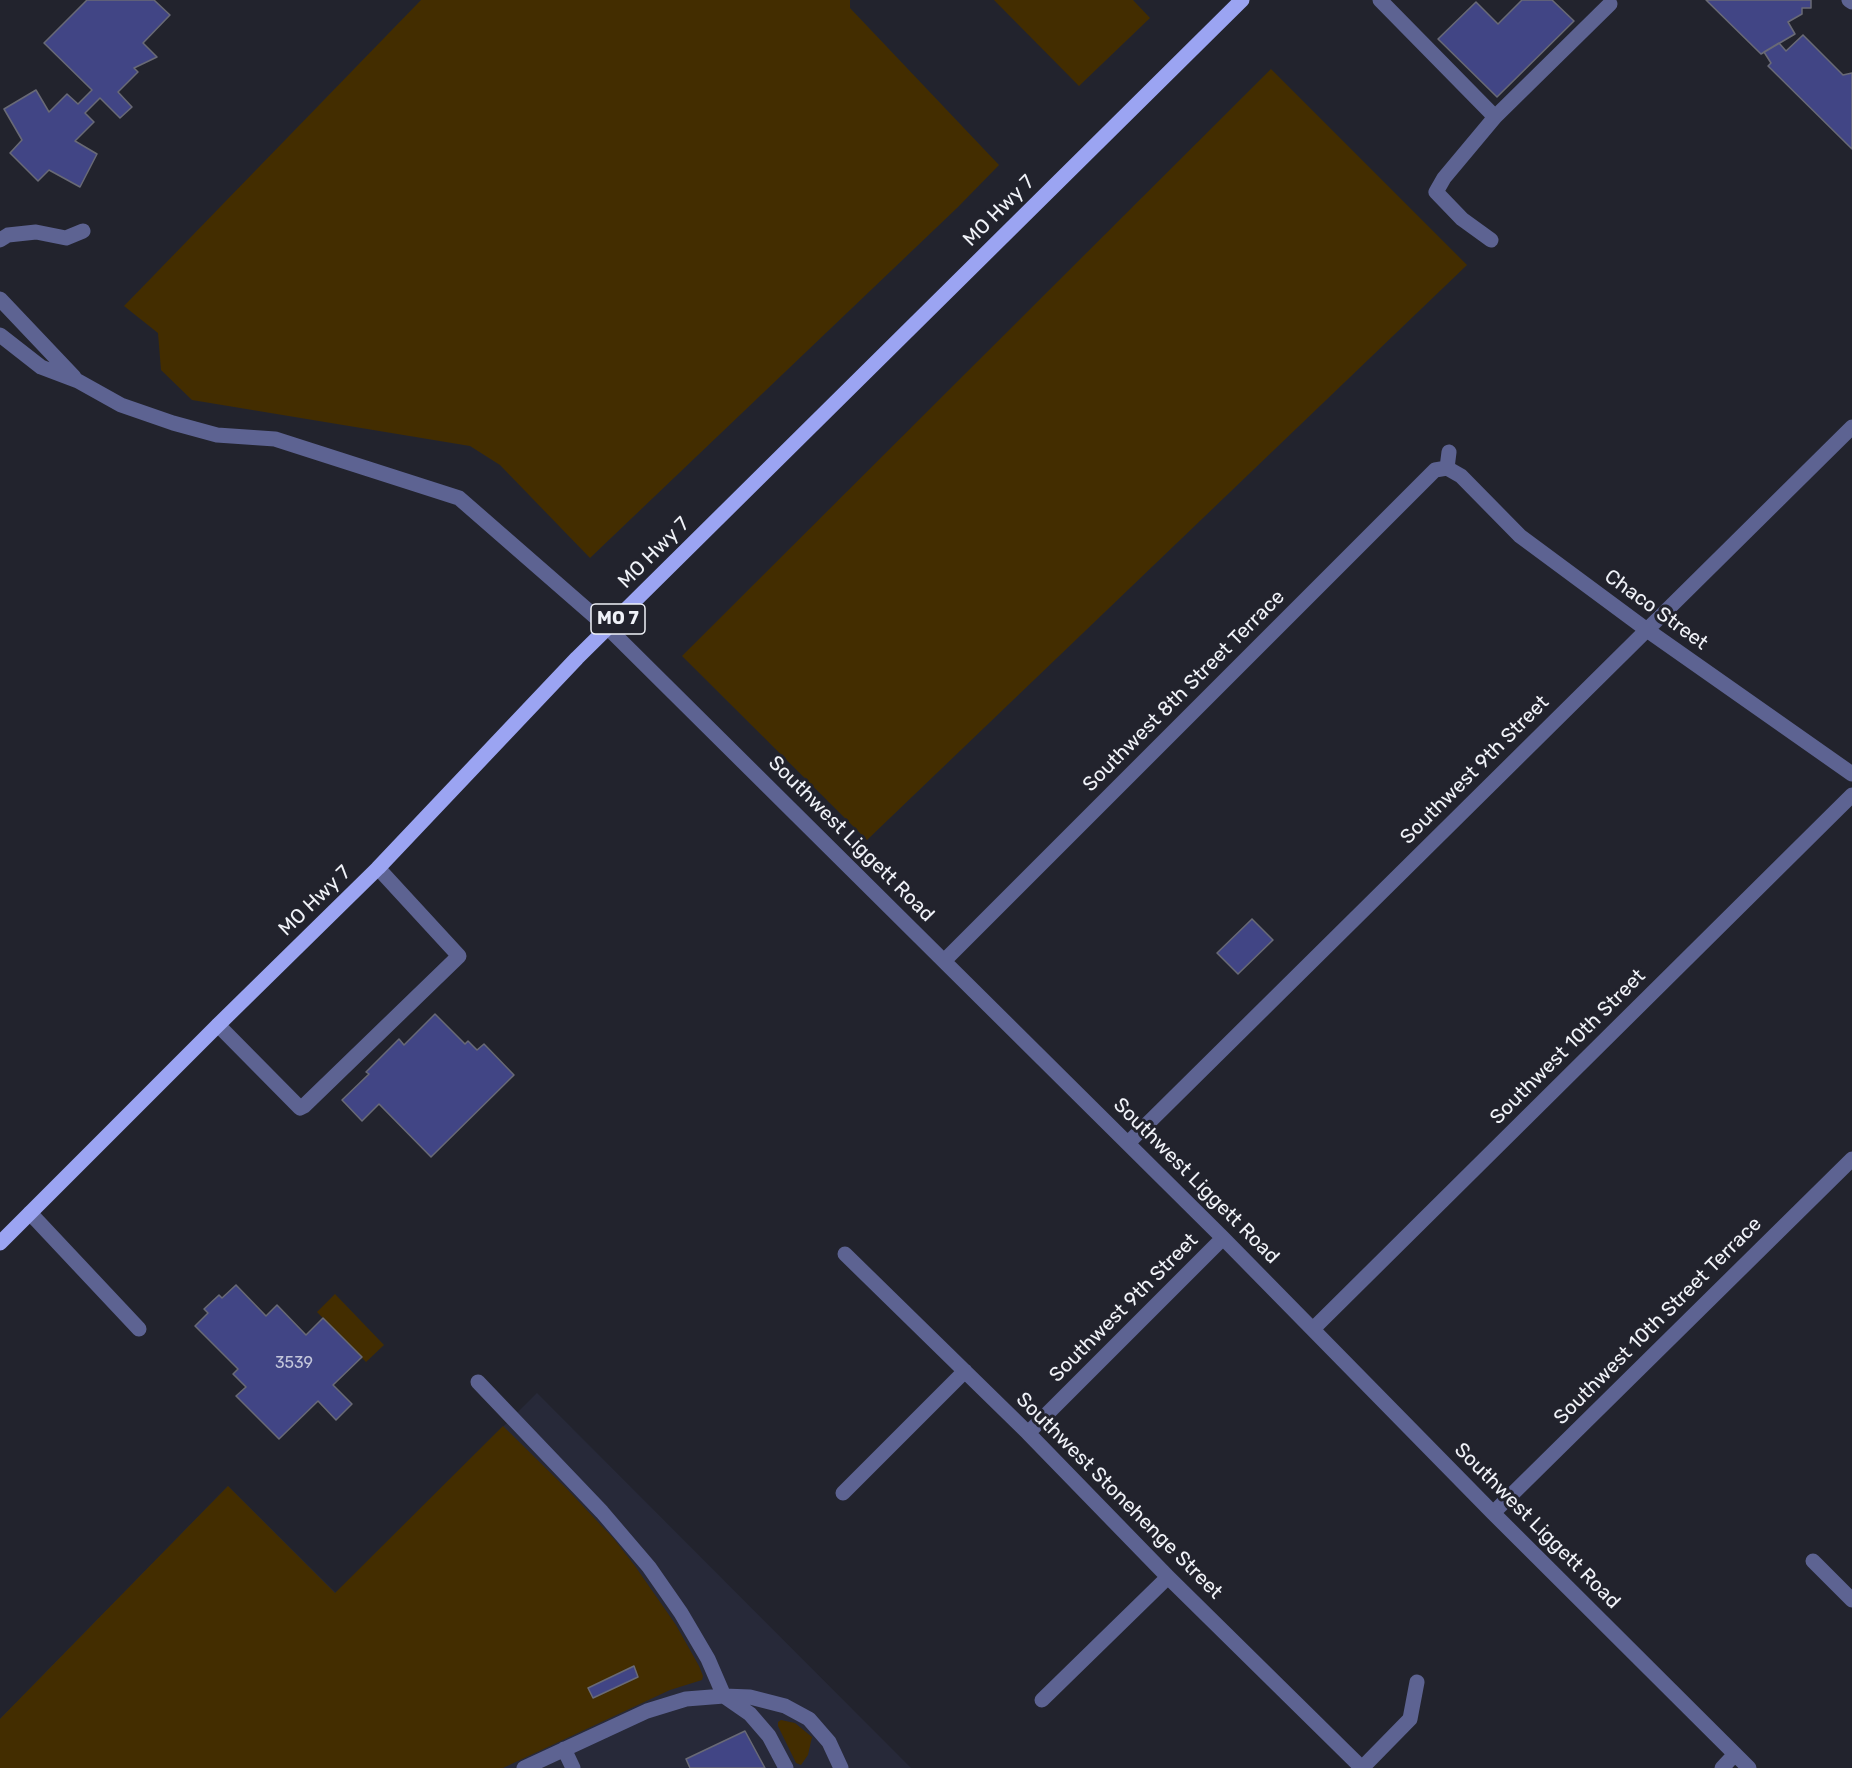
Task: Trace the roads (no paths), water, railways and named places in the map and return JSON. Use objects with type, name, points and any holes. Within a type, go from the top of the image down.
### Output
[{"type":"main road","name":"MO Hwy 7","points":[[0,1244],[378,868],[608,628],[1242,0]]},
{"type":"street","points":[[1380,0],[1495,117]]},
{"type":"street","points":[[1491,240],[1462,219],[1436,192],[1444,178],[1495,117],[1610,4]]},
{"type":"street","points":[[0,240],[8,235],[36,232],[66,238],[83,231]]},
{"type":"street","points":[[0,299],[78,381]]},
{"type":"street","points":[[0,335],[41,367],[78,381]]},
{"type":"street","name":"Southwest Liggett Road","points":[[78,381],[121,405],[173,423],[217,435],[275,439],[459,498],[608,628],[1128,1143],[1493,1513],[1749,1768]]},
{"type":"street","name":"Southwest 9th Street","points":[[1128,1143],[1852,427]]},
{"type":"street","points":[[1447,468],[1449,453]]},
{"type":"street","name":"Chaco Street","points":[[1447,468],[1461,476],[1520,536],[1647,630],[1852,774]]},
{"type":"street","name":"Southwest 8th Street Terrace","points":[[944,961],[1435,470],[1447,468]]},
{"type":"street","name":"Southwest 10th Street","points":[[1314,1329],[1852,795]]},
{"type":"street","points":[[218,1025],[300,1108],[459,957],[378,868]]},
{"type":"street","name":"Southwest 10th Street Terrace","points":[[1493,1513],[1852,1159]]},
{"type":"street","points":[[30,1213],[139,1329]]},
{"type":"street","name":"Southwest 9th Street","points":[[1028,1433],[1223,1238]]},
{"type":"street","name":"Southwest Stonehenge Street","points":[[846,1254],[1362,1768]]},
{"type":"street","points":[[843,1493],[965,1371]]},
{"type":"street","points":[[478,1382],[602,1512],[649,1567],[681,1613],[708,1659],[724,1696],[750,1714],[769,1736],[786,1768]]},
{"type":"street","points":[[1813,1561],[1852,1600]]},
{"type":"street","points":[[1042,1700],[1168,1577]]},
{"type":"street","points":[[1362,1768],[1410,1719],[1417,1683]]},
{"type":"street","points":[[524,1768],[647,1711],[686,1699],[724,1696],[750,1697],[785,1706],[809,1719],[829,1742],[841,1768]]},
{"type":"street","points":[[564,1749],[573,1768]]},
{"type":"street","points":[[1722,1768],[1735,1754]]}]
